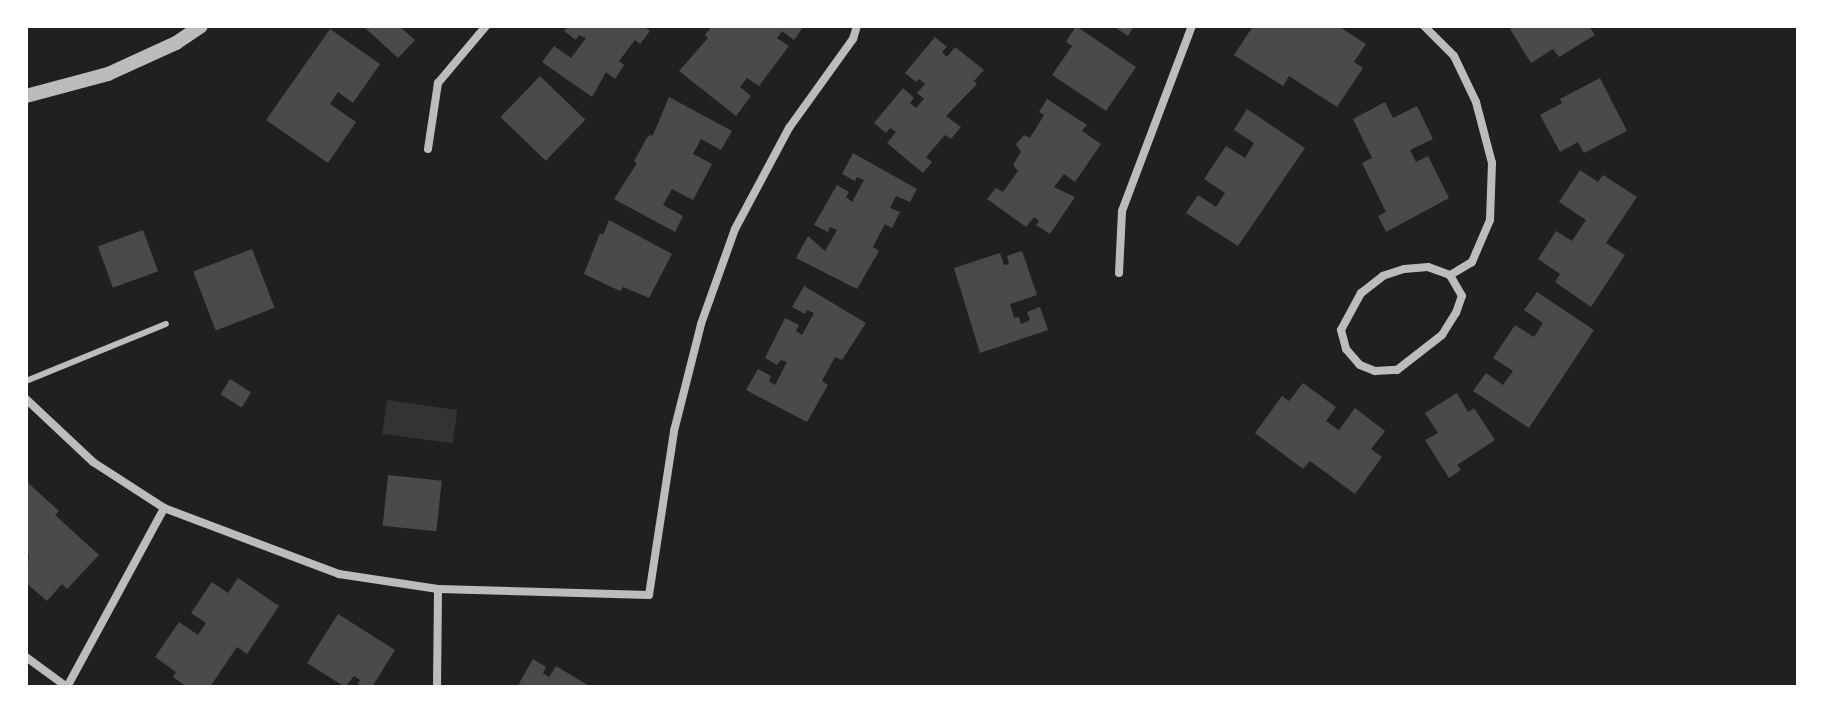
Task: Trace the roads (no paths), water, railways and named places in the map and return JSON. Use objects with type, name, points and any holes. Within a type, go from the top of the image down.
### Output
[{"type":"street","points":[[26,96],[108,74],[176,43],[201,26]]},
{"type":"street","points":[[428,149],[438,83],[486,26]]},
{"type":"street","points":[[26,399],[93,462],[164,508],[339,574],[438,589],[649,595],[674,431],[701,324],[730,243],[789,128],[853,39],[857,26]]},
{"type":"street","points":[[1119,273],[1122,211],[1192,26]]},
{"type":"street","points":[[1424,26],[1454,56],[1476,102],[1492,163],[1490,220],[1472,262],[1450,275]]},
{"type":"street","points":[[1428,267],[1450,275],[1462,296],[1456,313],[1442,335],[1397,370],[1375,371],[1360,365],[1346,349],[1341,330],[1361,293],[1383,276],[1404,269],[1428,267]]},
{"type":"street","points":[[26,657],[67,687],[164,508]]},
{"type":"street","points":[[437,687],[438,589]]},
{"type":"lane","points":[[26,381],[166,324]]}]
